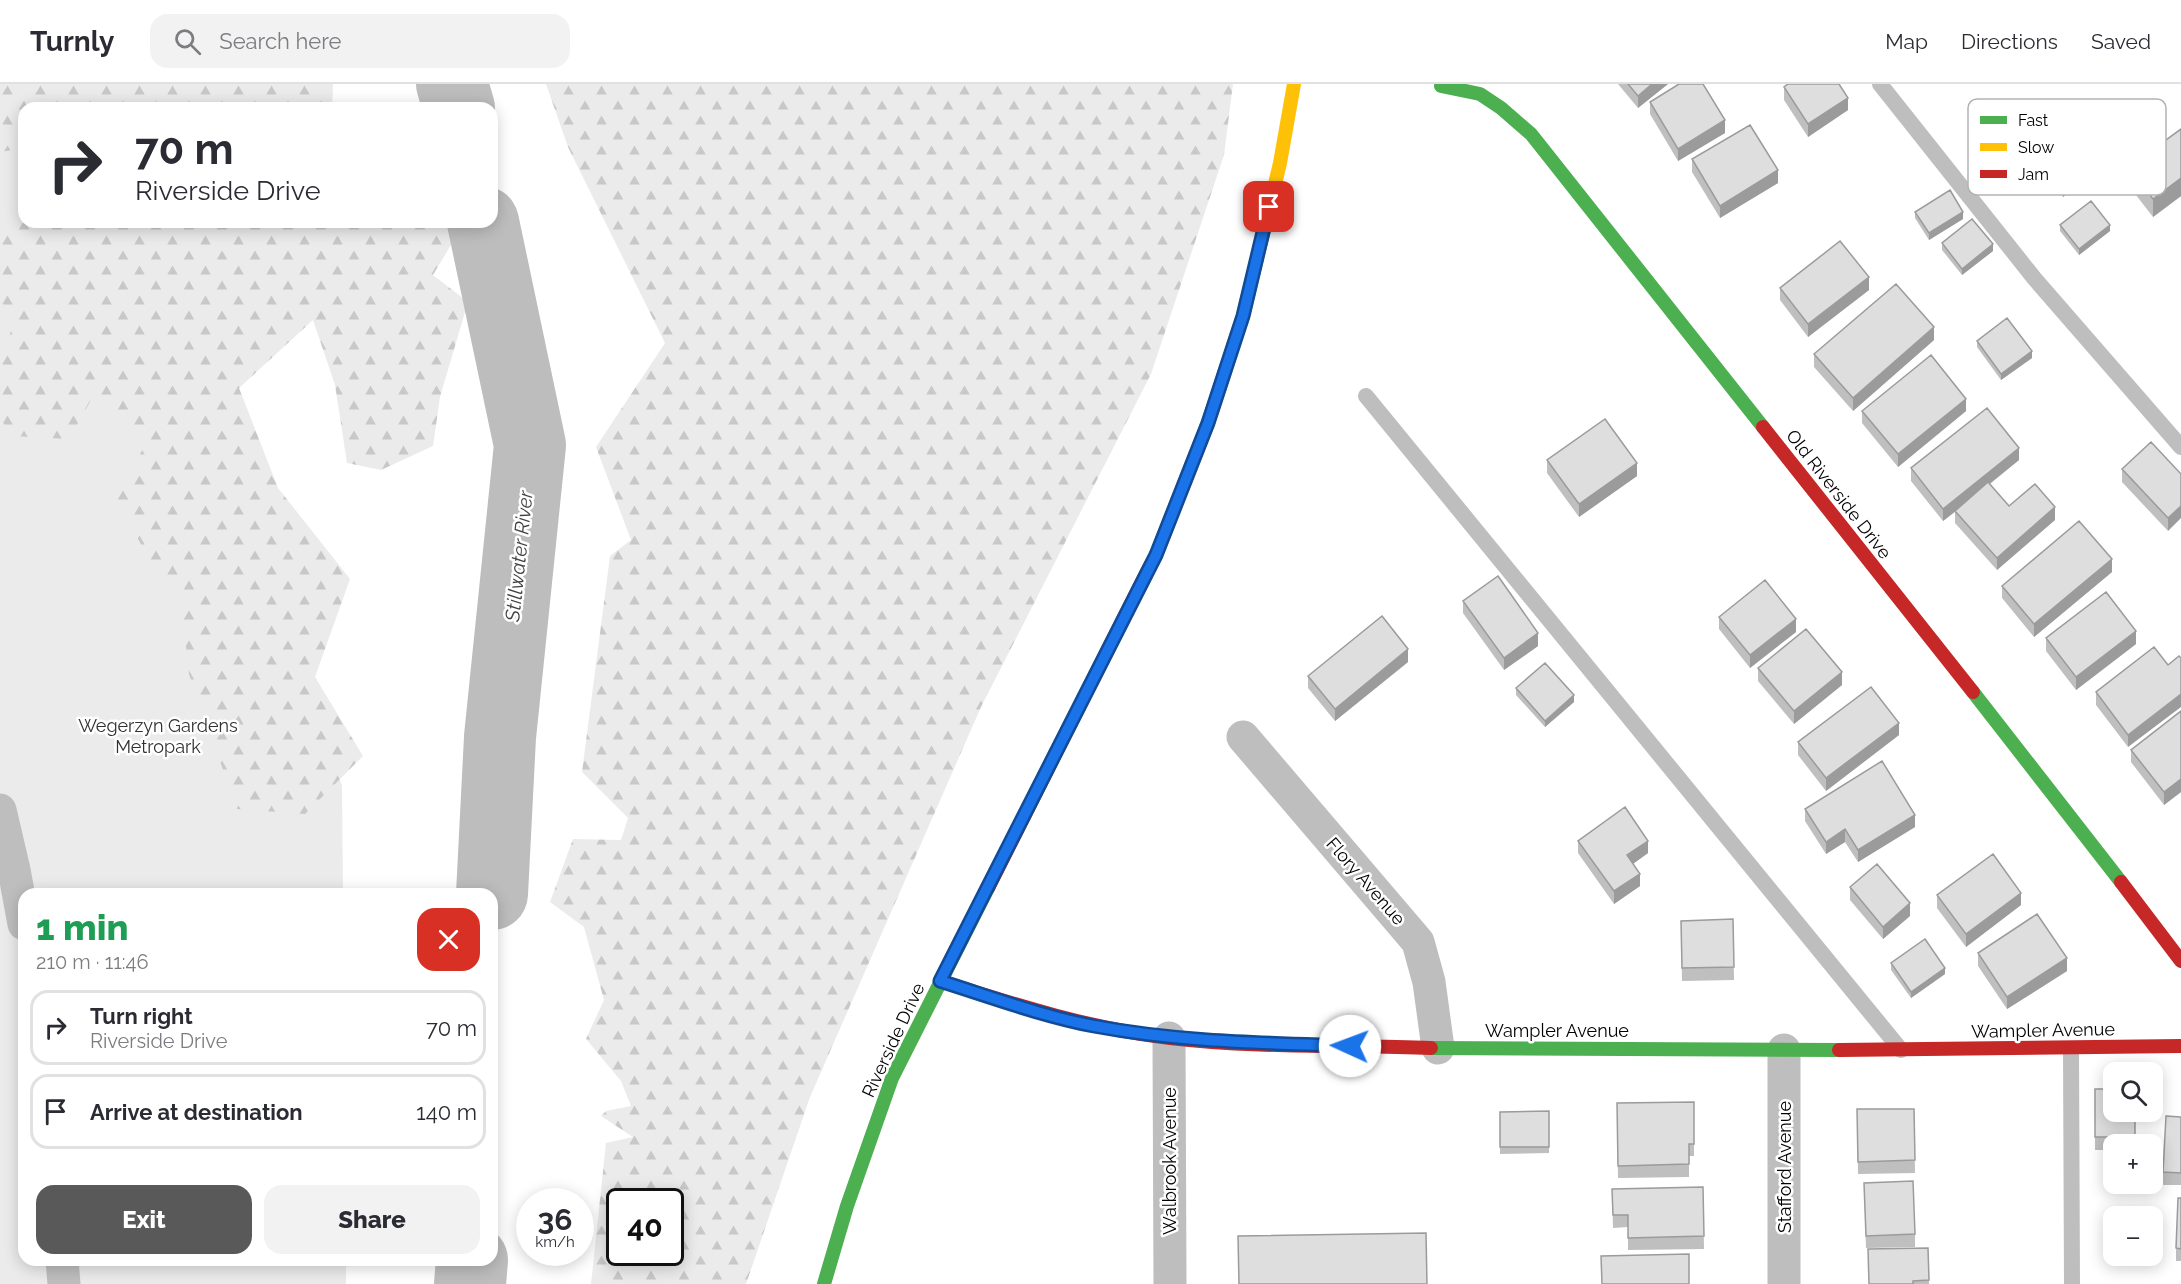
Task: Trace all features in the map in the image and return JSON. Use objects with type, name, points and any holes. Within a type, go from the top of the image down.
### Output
[{"type":"street","name":"Riverside Drive","points":[[824,1284],[847,1206],[892,1078],[1156,555],[1208,423],[1243,316],[1280,163],[1294,84]]},
{"type":"street","name":"Old Riverside Drive","points":[[1441,86],[1480,94],[1501,108],[1531,134],[2075,821],[2181,961]]},
{"type":"street","name":"Flory Avenue","points":[[1243,737],[1418,942],[1429,982],[1438,1048]]},
{"type":"street","points":[[0,810],[18,892]]},
{"type":"street","name":"Wampler Avenue","points":[[940,981],[1041,1013],[1094,1026],[1169,1038],[1217,1042],[1438,1048],[1784,1050],[2181,1046]]},
{"type":"street","name":"Walbrook Avenue","points":[[1169,1038],[1170,1284]]},
{"type":"street","name":"Stafford Avenue","points":[[1784,1050],[1784,1284]]},
{"type":"street","points":[[62,1266],[64,1284]]},
{"type":"lane","points":[[1880,84],[1968,195]]},
{"type":"lane","points":[[1968,195],[2034,278],[2181,447]]},
{"type":"lane","points":[[1366,396],[1901,1050]]},
{"type":"lane","points":[[2071,1048],[2072,1284]]},
{"type":"green space","name":"Wegerzyn Gardens Metropark","points":[[0,84],[18,102],[18,228],[147,228],[206,373],[342,786],[343,888],[18,888],[18,1266],[346,1266],[346,1284],[0,1284]]},
{"type":"green space","points":[[0,84],[333,84],[332,102],[18,102],[18,149],[0,152]]},
{"type":"green space","points":[[546,84],[1233,84],[1224,155],[1151,374],[981,707],[810,1097],[746,1284],[591,1284],[606,1143],[633,1137],[601,1116],[606,1111],[631,1106],[621,1081],[586,1039],[604,1000],[584,927],[550,902],[573,839],[621,840],[628,818],[582,772],[610,556],[631,540],[596,447],[665,343],[568,147]]},
{"type":"green space","points":[[18,224],[18,228],[450,228],[455,238],[433,275],[468,302],[440,397],[433,446],[381,470],[347,463],[335,385],[313,320],[239,388],[278,488],[350,579],[315,677],[363,756],[305,814],[237,809],[189,674],[180,593],[150,560],[115,499],[144,447],[96,391],[69,439],[12,436],[0,418],[0,367],[16,314],[0,302],[0,229]]},
{"type":"building","points":[[1628,84],[1652,84],[1638,96]]},
{"type":"building","points":[[1679,84],[1703,84],[1725,120],[1678,149],[1650,102]]},
{"type":"building","points":[[1788,84],[1839,84],[1848,98],[1808,124],[1784,87]]},
{"type":"building","points":[[1750,125],[1778,170],[1720,206],[1692,159]]},
{"type":"building","points":[[2181,129],[2181,178],[2166,189],[2166,140]]},
{"type":"building","points":[[1950,190],[1963,212],[1929,233],[1915,212]]},
{"type":"building","points":[[2091,201],[2110,225],[2079,249],[2060,225]]},
{"type":"building","points":[[1972,219],[1993,244],[1962,269],[1942,243]]},
{"type":"building","points":[[1840,241],[1869,277],[1808,324],[1780,288]]},
{"type":"building","points":[[1896,284],[1934,327],[1853,398],[1814,354]]},
{"type":"building","points":[[2007,318],[2032,351],[2001,374],[1977,341]]},
{"type":"building","points":[[1931,355],[1966,399],[1898,454],[1862,411]]},
{"type":"building","points":[[1987,408],[2019,448],[1943,509],[1911,468]]},
{"type":"building","points":[[1605,419],[1637,463],[1579,504],[1547,460]]},
{"type":"building","points":[[2151,442],[2181,474],[2181,506],[2168,518],[2122,469]]},
{"type":"building","points":[[1988,482],[2009,506],[2035,484],[2055,507],[1997,558],[1955,511]]},
{"type":"building","points":[[2079,521],[2112,559],[2034,624],[2002,586]]},
{"type":"building","points":[[1498,576],[1538,633],[1504,658],[1463,601]]},
{"type":"building","points":[[1765,580],[1796,619],[1750,655],[1719,617]]},
{"type":"building","points":[[2106,592],[2136,631],[2076,677],[2046,638]]},
{"type":"building","points":[[1382,616],[1408,649],[1335,709],[1308,676]]},
{"type":"building","points":[[1806,629],[1842,672],[1794,711],[1758,668]]},
{"type":"building","points":[[2154,647],[2168,665],[2179,656],[2181,658],[2181,694],[2128,735],[2096,692]]},
{"type":"building","points":[[1545,663],[1574,695],[1545,721],[1516,688]]},
{"type":"building","points":[[1871,687],[1899,723],[1826,778],[1798,742]]},
{"type":"building","points":[[2181,711],[2181,779],[2164,792],[2131,750]]},
{"type":"building","points":[[1882,761],[1915,815],[1858,850],[1845,829],[1826,842],[1805,809]]},
{"type":"building","points":[[1625,807],[1648,841],[1627,855],[1640,874],[1614,891],[1578,841]]},
{"type":"building","points":[[1993,854],[2021,893],[1966,934],[1937,895]]},
{"type":"building","points":[[1877,864],[1910,903],[1883,927],[1850,887]]},
{"type":"building","points":[[2037,914],[2067,958],[2007,997],[1978,953]]},
{"type":"building","points":[[1733,919],[1734,967],[1682,968],[1681,921]]},
{"type":"building","points":[[1925,939],[1945,968],[1911,992],[1891,963]]},
{"type":"building","points":[[2095,1089],[2103,1089],[2103,1122],[2135,1122],[2135,1134],[2103,1134],[2103,1137],[2095,1137]]},
{"type":"building","points":[[1694,1102],[1694,1144],[1689,1144],[1689,1164],[1618,1166],[1617,1103]]},
{"type":"building","points":[[1857,1109],[1914,1109],[1915,1160],[1858,1162]]},
{"type":"building","points":[[1549,1111],[1549,1147],[1500,1147],[1500,1112]]},
{"type":"building","points":[[2166,1116],[2181,1117],[2181,1173],[2163,1172]]},
{"type":"building","points":[[1913,1181],[1915,1234],[1866,1236],[1864,1183]]},
{"type":"building","points":[[1703,1187],[1704,1236],[1628,1238],[1628,1215],[1613,1215],[1612,1189]]},
{"type":"building","points":[[2178,1198],[2181,1198],[2181,1249],[2176,1248]]},
{"type":"building","points":[[1426,1233],[1427,1284],[1239,1284],[1238,1236]]},
{"type":"building","points":[[1928,1248],[1929,1280],[1913,1281],[1913,1284],[1869,1284],[1868,1249]]},
{"type":"building","points":[[1689,1254],[1689,1284],[1602,1284],[1601,1256]]},
{"type":"waterway","name":"Stillwater River","points":[[452,84],[457,102]]},
{"type":"waterway","name":"Stillwater River","points":[[484,228],[530,445],[500,737],[492,888]]},
{"type":"waterway","name":"Stillwater River","points":[[470,1284],[472,1266]]},
{"type":"traffic: fast","points":[[1441,86],[1480,94],[1501,108],[1531,134],[1763,427]]},
{"type":"traffic: fast","points":[[1147,572],[1156,555],[1208,423],[1243,316],[1267,217]]},
{"type":"traffic: fast","points":[[1973,692],[2121,882]]},
{"type":"traffic: fast","points":[[824,1284],[847,1206],[892,1078],[988,888]]},
{"type":"traffic: fast","points":[[1431,1048],[1839,1050]]},
{"type":"traffic: slow","points":[[1267,217],[1280,163],[1294,84]]},
{"type":"traffic: jam","points":[[1763,427],[1973,692]]},
{"type":"traffic: jam","points":[[988,888],[1147,572]]},
{"type":"traffic: jam","points":[[2121,882],[2181,961]]},
{"type":"traffic: jam","points":[[940,981],[1025,1007],[1111,1029],[1170,1038],[1267,1045],[1431,1048]]},
{"type":"traffic: jam","points":[[1839,1050],[2181,1046]]},
{"type":"route","points":[[1269,207],[1243,316],[1208,423],[1156,555],[940,981],[1041,1013],[1094,1026],[1150,1035],[1217,1042],[1350,1046]]}]
